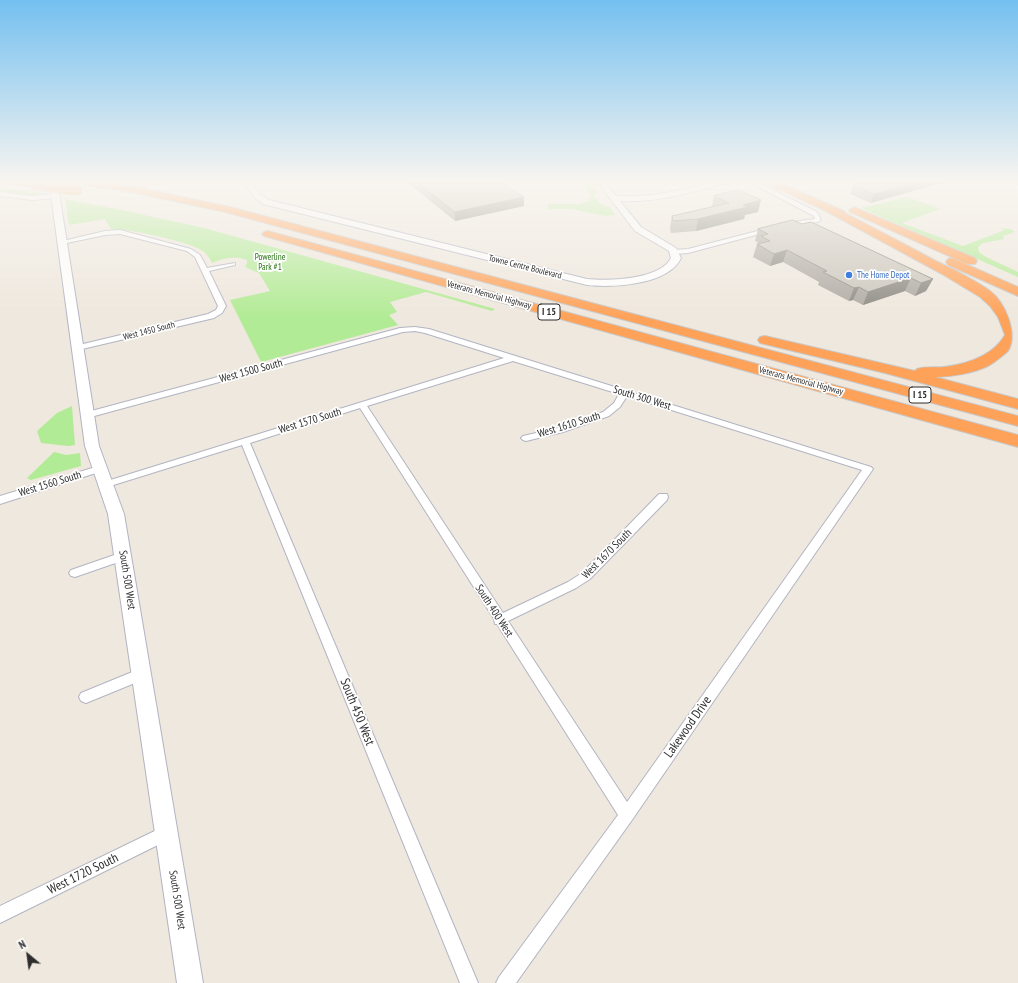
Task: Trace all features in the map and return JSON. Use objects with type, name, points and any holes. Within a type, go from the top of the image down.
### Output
[{"type":"highway","name":"Veterans Memorial Highway","points":[[239,226],[1018,442]]},
{"type":"highway","name":"Veterans Memorial Highway","points":[[287,226],[1018,421]]},
{"type":"highway","points":[[861,226],[946,271],[985,294],[995,303],[1015,329],[1006,346],[984,362],[966,368],[943,372],[917,372],[889,369]]},
{"type":"highway","points":[[868,226],[1018,292]]},
{"type":"highway","points":[[890,226],[1018,281]]},
{"type":"highway","points":[[426,263],[569,293],[889,369],[1018,404]]},
{"type":"street","name":"South 500 West","points":[[60,226],[92,446],[99,469],[107,484],[115,505],[190,983]]},
{"type":"street","name":"Towne Centre Boulevard","points":[[362,226],[587,282],[601,284],[624,282],[663,271],[674,265],[676,258],[674,252]]},
{"type":"street","points":[[637,226],[644,234],[663,243],[674,252],[692,250],[782,226]]},
{"type":"street","points":[[62,242],[110,233],[124,233],[189,250],[198,256],[205,270],[233,264]]},
{"type":"street","name":"West 1450 South","points":[[78,348],[205,317],[219,311],[222,306],[221,303],[205,270]]},
{"type":"street","name":"South 300 West","points":[[415,329],[624,392],[868,469]]},
{"type":"street","name":"West 1500 South","points":[[88,415],[388,334],[415,329]]},
{"type":"street","name":"West 1570 South","points":[[107,484],[513,358]]},
{"type":"street","name":"West 1610 South","points":[[526,438],[560,430],[606,414],[618,405],[624,392]]},
{"type":"street","name":"South 400 West","points":[[362,405],[499,620],[627,815]]},
{"type":"street","name":"South 450 West","points":[[245,442],[469,983]]},
{"type":"street","name":"West 1560 South","points":[[0,500],[99,469]]},
{"type":"street","name":"Lakewood Drive","points":[[505,983],[627,815],[868,469]]},
{"type":"street","name":"West 1670 South","points":[[499,620],[572,585],[586,576],[663,497]]},
{"type":"street","points":[[75,573],[123,556]]},
{"type":"street","points":[[86,697],[142,674]]},
{"type":"street","name":"West 1720 South","points":[[0,915],[166,833]]},
{"type":"green space","name":"Powerline Park #1","points":[[109,226],[194,226],[495,309],[492,311],[426,292],[390,302],[397,312],[389,315],[398,325],[261,362],[230,300],[270,291],[259,273],[245,267],[247,260],[243,258],[230,258],[212,263],[203,251],[185,243],[158,236],[111,229]]},
{"type":"green space","points":[[902,226],[910,226],[963,246],[1005,230],[1001,229],[1002,228],[1011,229],[1015,232],[1003,236],[1004,239],[983,243],[978,247],[979,252],[986,257],[1018,272],[1018,277]]},
{"type":"green space","points":[[72,406],[75,445],[68,446],[41,443],[37,431],[57,413]]},
{"type":"green space","points":[[54,452],[66,455],[80,453],[81,466],[31,480],[27,478]]},
{"type":"building","points":[[770,226],[819,226],[933,279],[921,283],[911,278],[868,292],[859,287],[854,288],[823,272],[827,271],[787,250],[774,254],[757,244],[770,241],[761,236],[768,234],[758,229]]},
{"type":"place","name":"The Home Depot","points":[[849,275]]}]
